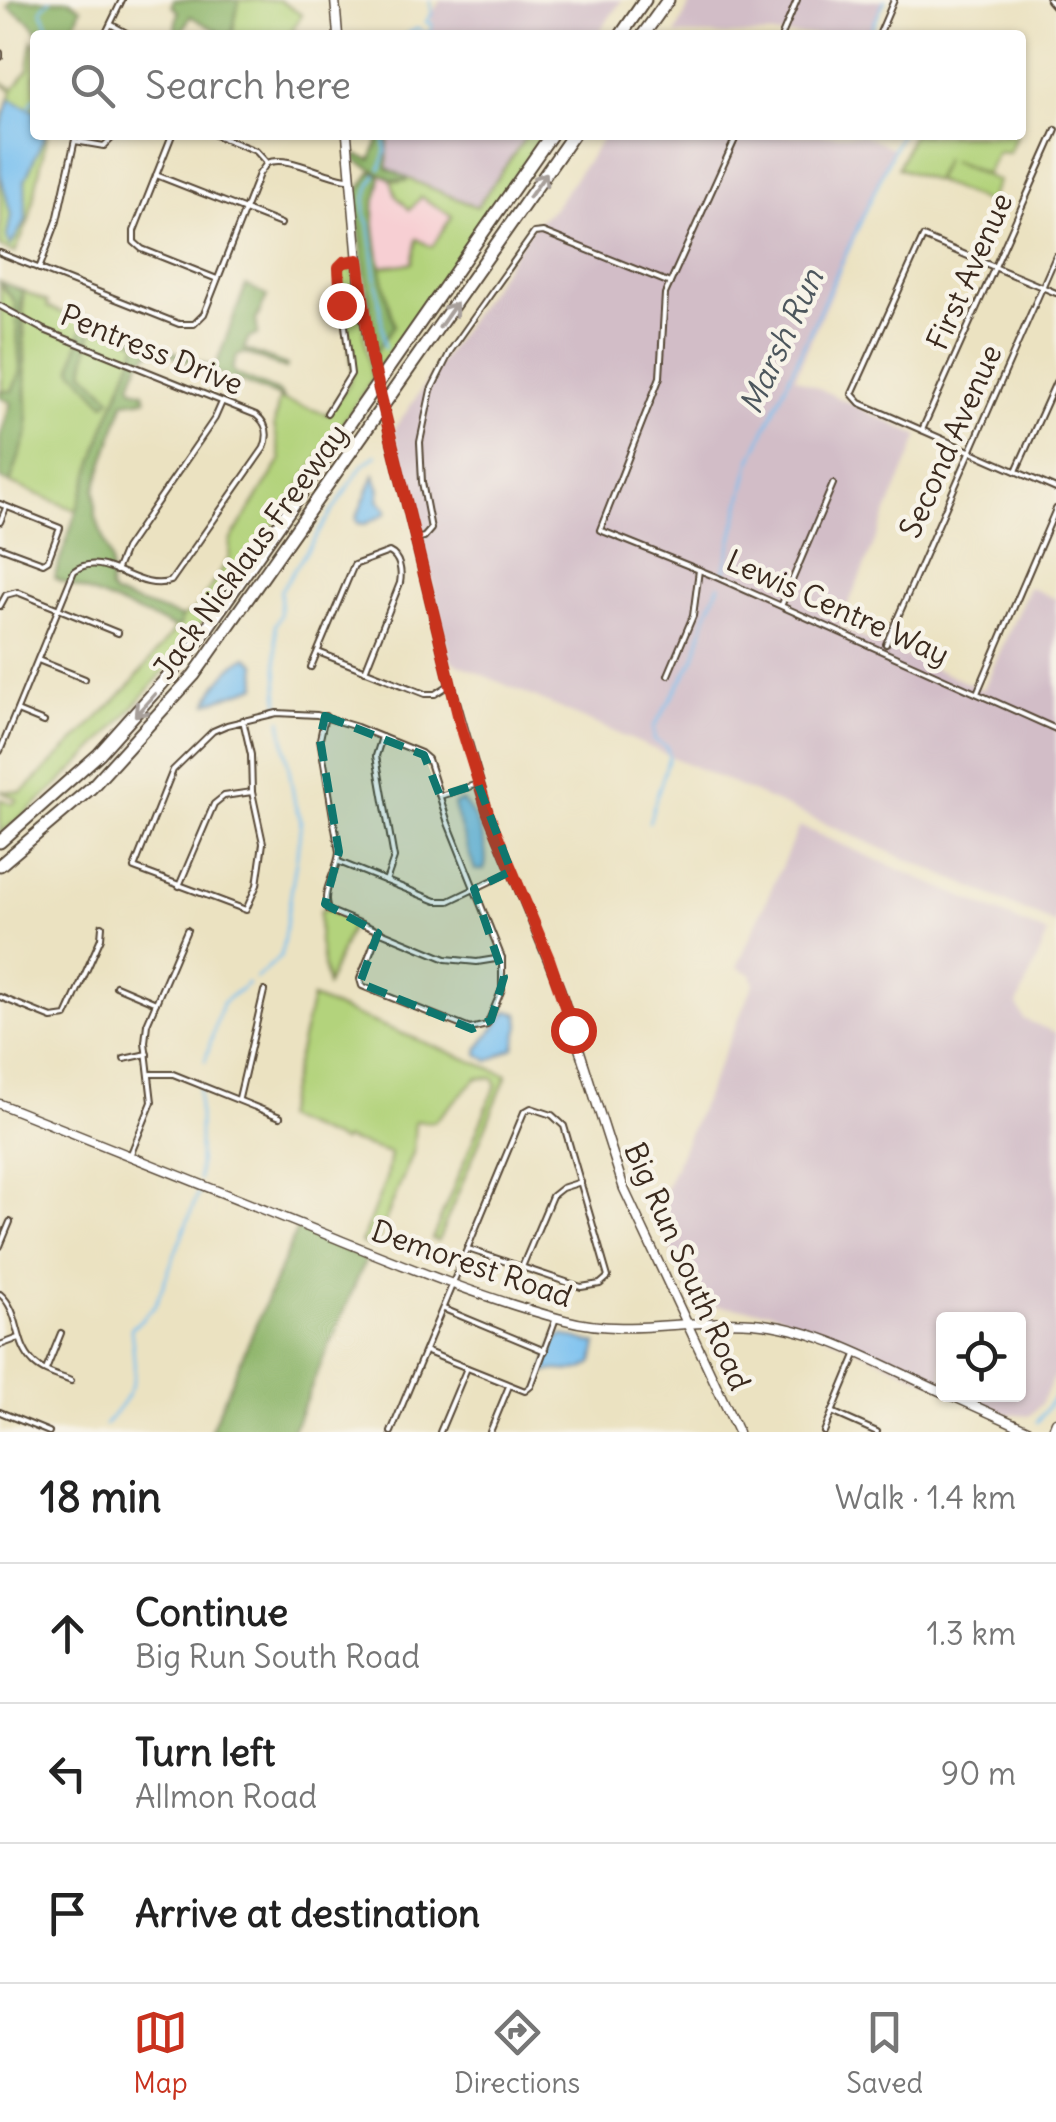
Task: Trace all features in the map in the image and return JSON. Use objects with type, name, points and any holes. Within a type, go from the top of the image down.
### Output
[{"type":"highway","points":[[625,30],[646,0]]},
{"type":"highway","points":[[647,30],[668,0]]},
{"type":"highway","name":"Jack Nicklaus Freeway","points":[[0,842],[99,754],[191,651],[548,140]]},
{"type":"highway","name":"Jack Nicklaus Freeway","points":[[0,865],[91,788],[194,675],[569,140]]},
{"type":"street","points":[[107,30],[122,0]]},
{"type":"street","points":[[335,0],[338,30]]},
{"type":"street","points":[[784,30],[797,0]]},
{"type":"street","points":[[881,30],[894,0]]},
{"type":"street","points":[[1049,0],[1056,8]]},
{"type":"street","points":[[110,24],[121,30]]},
{"type":"street","name":"First Avenue","points":[[922,430],[1056,130]]},
{"type":"street","points":[[40,269],[57,221],[75,140]]},
{"type":"street","points":[[82,140],[104,146],[109,140]]},
{"type":"street","points":[[170,140],[134,230],[134,242],[142,249],[217,279]]},
{"type":"street","points":[[227,140],[256,152],[267,162]]},
{"type":"street","name":"Big Run South Road","points":[[347,140],[371,356],[449,687],[478,784],[560,989],[624,1190],[738,1432]]},
{"type":"street","points":[[416,539],[431,529],[422,482],[420,442],[431,390],[452,350],[528,238],[543,232],[670,283],[735,140]]},
{"type":"street","points":[[267,162],[281,159],[328,176],[351,179]]},
{"type":"street","points":[[0,253],[179,324],[194,324],[202,317],[267,162]]},
{"type":"street","points":[[156,175],[281,224]]},
{"type":"street","points":[[1056,293],[923,237],[853,398],[1056,489]]},
{"type":"street","name":"Second Avenue","points":[[886,644],[1056,256]]},
{"type":"street","points":[[327,412],[351,374],[338,269],[344,262],[358,260]]},
{"type":"street","name":"Lewis Centre Way","points":[[670,283],[664,300],[660,377],[600,530],[699,569],[1056,729]]},
{"type":"street","name":"Pentress Drive","points":[[0,306],[22,321],[260,417],[268,437],[264,448],[171,581],[158,586],[116,572]]},
{"type":"street","points":[[1016,472],[1056,382]]},
{"type":"street","points":[[0,750],[72,575],[82,565],[98,564],[116,572],[125,549],[216,418],[222,402]]},
{"type":"street","points":[[781,606],[833,484]]},
{"type":"street","points":[[0,522],[3,505],[60,528],[48,560],[43,563],[0,546]]},
{"type":"street","points":[[976,694],[1056,510]]},
{"type":"street","points":[[312,667],[354,565],[391,553],[401,571],[400,582],[364,670]]},
{"type":"street","points":[[668,674],[693,616],[699,569]]},
{"type":"street","points":[[0,606],[6,595],[16,592],[118,633]]},
{"type":"street","points":[[318,652],[425,694],[443,692],[449,687]]},
{"type":"street","points":[[38,660],[85,679]]},
{"type":"street","points":[[18,711],[44,722]]},
{"type":"street","points":[[243,720],[263,844],[257,885],[246,910],[134,868],[173,770],[214,731],[243,720],[277,713],[325,716],[424,755],[430,762],[502,958],[504,977],[489,1022],[470,1029],[360,984],[378,933]]},
{"type":"street","points":[[325,716],[320,738],[339,843],[338,862],[325,904],[332,914],[455,961],[502,958]]},
{"type":"street","points":[[382,738],[376,756],[394,858],[386,881]]},
{"type":"street","points":[[440,796],[478,784]]},
{"type":"street","points":[[179,886],[214,804],[224,796],[252,792]]},
{"type":"street","points":[[338,862],[436,902],[449,900],[511,871]]},
{"type":"street","points":[[0,996],[52,1018],[66,1016],[101,938],[102,926]]},
{"type":"street","points":[[130,1156],[151,1107],[152,1074],[146,1030],[187,930]]},
{"type":"street","points":[[116,986],[156,1003]]},
{"type":"street","points":[[239,1100],[264,990]]},
{"type":"street","points":[[124,1059],[147,1054]]},
{"type":"street","points":[[152,1074],[173,1074],[280,1117]]},
{"type":"street","name":"Demorest Road","points":[[0,1104],[454,1284],[556,1318],[600,1327],[748,1323],[774,1326],[822,1339],[936,1390]]},
{"type":"street","points":[[391,1432],[424,1351],[528,1108],[545,1111],[561,1122],[608,1277],[600,1284],[581,1287],[468,1249]]},
{"type":"street","points":[[522,1267],[552,1196],[581,1182]]},
{"type":"street","points":[[0,1246],[10,1222]]},
{"type":"street","points":[[0,1294],[11,1306],[32,1362],[71,1381]]},
{"type":"street","points":[[443,1308],[546,1351]]},
{"type":"street","points":[[424,1351],[522,1391],[529,1389],[556,1318]]},
{"type":"street","points":[[46,1370],[61,1333]]},
{"type":"street","points":[[0,1345],[20,1338]]},
{"type":"street","points":[[824,1432],[856,1354]]},
{"type":"street","points":[[440,1432],[467,1368]]},
{"type":"street","points":[[490,1432],[509,1386]]},
{"type":"street","name":"Demorest Road","points":[[964,1402],[1032,1432]]},
{"type":"street","points":[[0,1412],[48,1432]]},
{"type":"street","points":[[832,1412],[877,1432]]},
{"type":"street","points":[[1052,1432],[1056,1422]]},
{"type":"highlighted area","points":[[325,716],[424,755],[440,796],[478,784],[511,871],[474,889],[504,977],[491,1020],[472,1029],[360,983],[378,933],[325,904],[339,852],[320,739]]},
{"type":"shaded area","points":[[441,0],[622,0],[601,30],[432,30],[430,16]]},
{"type":"shaded area","points":[[692,0],[884,0],[870,30],[677,30]]},
{"type":"shaded area","points":[[388,140],[524,140],[477,207],[387,168]]},
{"type":"shaded area","points":[[601,140],[875,140],[894,149],[795,377],[919,436],[839,627],[983,690],[1029,587],[1056,599],[1056,924],[451,661],[394,430],[534,224],[553,209]]},
{"type":"shaded area","points":[[382,172],[391,179],[396,196],[409,210],[421,197],[452,216],[432,247],[417,239],[412,263],[379,267],[373,206],[379,197]]},
{"type":"shaded area","points":[[799,826],[1048,934],[1017,1005],[1024,1019],[1056,1033],[1056,1373],[1041,1404],[1029,1416],[1005,1414],[977,1402],[1026,1402],[1026,1312],[936,1312],[936,1384],[770,1311],[692,1304],[655,1213],[754,983],[751,974],[737,967]]},
{"type":"green space","points":[[12,0],[70,0],[81,8],[73,30],[36,30],[8,7]]},
{"type":"green space","points":[[173,0],[239,0],[233,30],[215,30],[190,16],[183,30],[177,30],[178,11],[172,6]]},
{"type":"green space","points":[[239,0],[279,0],[302,15],[292,30],[233,30]]},
{"type":"green space","points":[[30,55],[30,140],[46,140],[29,220],[15,253],[0,247],[0,125],[12,92],[0,81],[14,89],[28,69]]},
{"type":"green space","points":[[379,140],[388,140],[387,168],[407,178],[406,181],[391,179],[355,160],[357,155],[371,160]]},
{"type":"green space","points":[[524,140],[540,140],[378,372],[375,353],[394,326],[379,267],[412,263],[417,239],[432,247],[452,216],[421,197],[410,210],[396,196],[391,179],[399,182],[407,178],[477,207]]},
{"type":"green space","points":[[910,140],[1014,140],[1009,153],[997,152],[986,174],[951,161],[998,181],[988,203],[935,181],[945,158],[934,181],[898,168]]},
{"type":"green space","points":[[371,172],[380,175],[375,227],[394,326],[375,353],[355,196]]},
{"type":"green space","points":[[352,264],[372,380],[247,562],[157,679],[57,786],[0,834],[0,799],[13,804],[17,799],[0,791],[21,792],[28,787],[126,690],[174,627],[180,626],[181,617],[195,610],[208,591],[229,558],[230,541],[281,460],[274,425],[279,399],[327,414],[348,385],[353,372],[340,271],[343,265]]},
{"type":"green space","points":[[0,282],[23,291],[28,431],[10,483],[0,479],[0,438],[11,403],[0,397],[0,391],[12,391],[20,373],[15,302]]},
{"type":"green space","points":[[0,284],[15,302],[20,373],[12,391],[2,392]]},
{"type":"green space","points":[[246,285],[267,296],[256,320],[258,334],[248,339],[244,349],[287,365],[286,369],[245,353],[237,356],[232,369],[283,398],[162,352],[151,352],[139,362],[131,384],[133,389],[144,392],[146,399],[124,402],[95,489],[96,517],[111,562],[110,590],[114,595],[181,617],[180,626],[174,627],[54,578],[104,429],[139,342],[92,325],[84,371],[111,398],[105,404],[72,369],[85,316],[215,368]]},
{"type":"green space","points":[[23,291],[48,302],[47,307],[84,321],[72,369],[105,404],[110,397],[84,371],[93,324],[139,341],[104,429],[78,511],[10,483],[28,431]]},
{"type":"green space","points":[[327,908],[353,922],[327,985],[319,942],[320,911]]},
{"type":"green space","points":[[312,998],[507,1075],[438,1241],[432,1239],[496,1085],[494,1078],[477,1078],[434,1122],[415,1121],[413,1153],[374,1248],[361,1243],[386,1179],[390,1153],[344,1139],[342,1142],[283,1118]]},
{"type":"green space","points":[[297,1229],[366,1259],[292,1432],[210,1432]]},
{"type":"water","points":[[10,99],[30,109],[30,140],[43,140],[25,180],[26,220],[10,247],[7,236],[11,215],[0,173],[0,129]]},
{"type":"water","points":[[374,475],[380,489],[378,500],[387,510],[365,524],[358,523],[356,519]]},
{"type":"water","points":[[247,657],[256,664],[257,686],[208,703],[223,676]]},
{"type":"water","points":[[462,801],[481,834],[484,870],[475,870],[461,829],[454,804]]},
{"type":"water","points":[[508,1011],[519,1014],[514,1048],[489,1061],[478,1054],[479,1047]]},
{"type":"water","points":[[563,1335],[597,1344],[593,1362],[580,1370],[543,1374],[554,1342]]},
{"type":"waterway","points":[[47,30],[41,10],[50,0]]},
{"type":"waterway","points":[[430,0],[432,14],[426,22],[432,24],[431,30]]},
{"type":"waterway","name":"Marsh Run","points":[[871,30],[885,0]]},
{"type":"waterway","points":[[415,30],[420,30]]},
{"type":"waterway","points":[[380,169],[386,152],[384,140]]},
{"type":"waterway","name":"Marsh Run","points":[[724,573],[750,463],[898,140]]},
{"type":"waterway","points":[[376,175],[365,210],[385,348]]},
{"type":"waterway","points":[[279,708],[275,625],[280,616],[281,590],[362,466],[377,455]]},
{"type":"waterway","name":"Marsh Run","points":[[649,822],[669,757],[667,747],[654,740],[654,727],[695,658],[719,585]]},
{"type":"waterway","points":[[255,979],[281,956],[301,820],[281,720]]},
{"type":"waterway","points":[[205,1061],[222,1003],[248,983]]},
{"type":"waterway","points":[[199,1087],[199,1180]]},
{"type":"waterway","points":[[105,1425],[125,1400],[133,1381],[131,1329],[155,1306],[199,1191]]},
{"type":"waterway","points":[[1037,1422],[1056,1395]]},
{"type":"route","points":[[341,305],[339,267],[358,260],[371,356],[460,723],[501,850],[549,959],[573,1030]]}]
